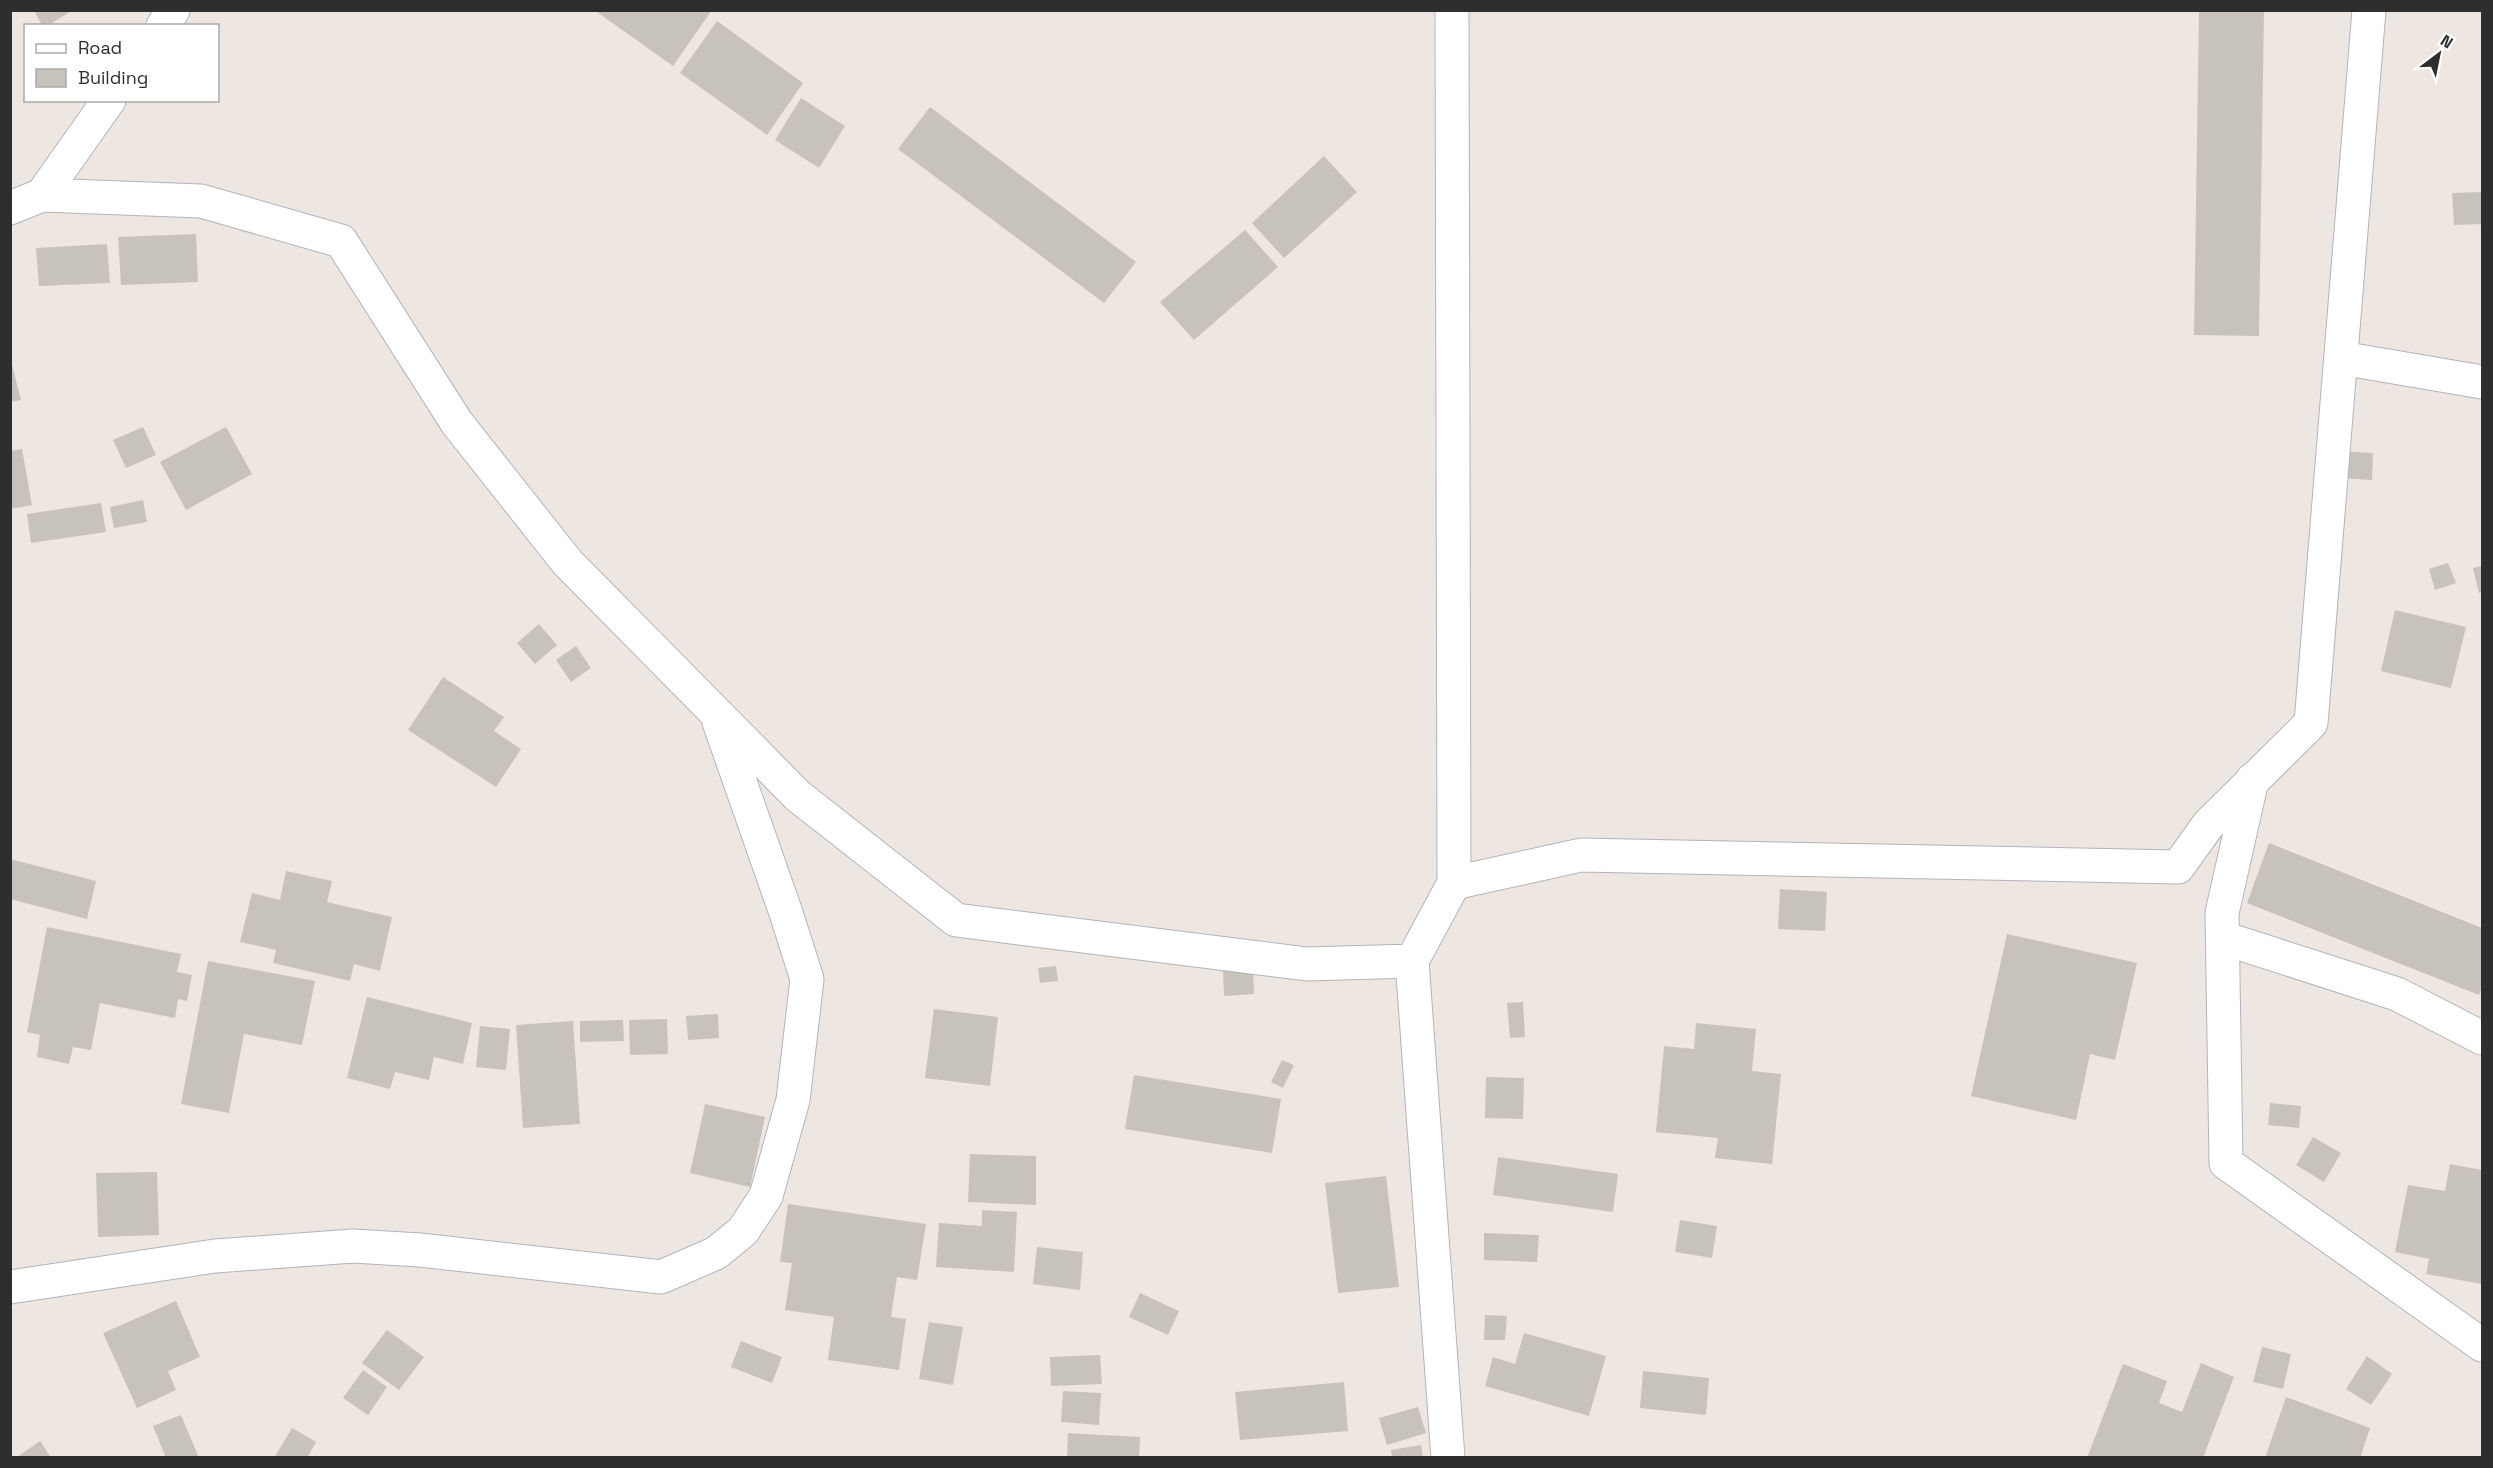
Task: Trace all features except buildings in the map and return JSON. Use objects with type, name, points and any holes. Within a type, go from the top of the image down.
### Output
[{"type":"street","points":[[164,24],[173,10]]},
{"type":"street","points":[[1448,1458],[1412,961],[1454,883],[1452,10]]},
{"type":"street","points":[[1454,883],[1581,855],[2178,867],[2208,825],[2311,723],[2369,10]]},
{"type":"street","points":[[42,195],[108,102]]},
{"type":"street","points":[[10,207],[42,195],[201,201],[341,241],[457,423],[567,562],[798,796],[956,920],[1307,964],[1412,961]]},
{"type":"street","points":[[2341,358],[2482,382]]},
{"type":"street","points":[[10,1287],[215,1256],[353,1246],[420,1250],[661,1277],[716,1253],[743,1231],[766,1196],[794,1100],[807,979],[716,713]]},
{"type":"street","points":[[2252,780],[2222,913],[2226,1163],[2482,1345]]},
{"type":"street","points":[[2223,938],[2397,994],[2482,1038]]}]
